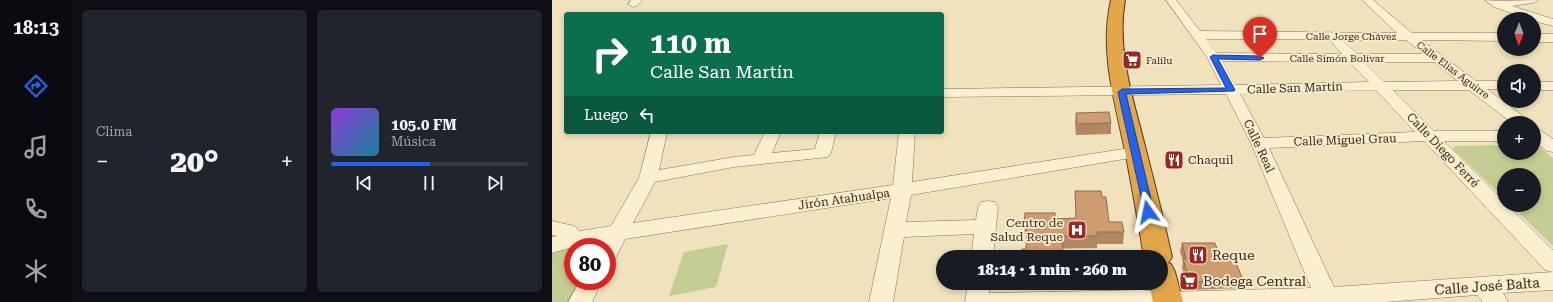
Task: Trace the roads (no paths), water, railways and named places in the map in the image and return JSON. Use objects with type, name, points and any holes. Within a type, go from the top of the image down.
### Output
[{"type":"highway","points":[[1118,0],[1114,36],[1122,92],[1157,250]]},
{"type":"highway","points":[[1165,290],[1168,301]]},
{"type":"street","name":"Calle Real","points":[[1171,0],[1213,57],[1231,90],[1258,143],[1327,300]]},
{"type":"street","name":"Calle Elías Aguirre","points":[[1367,0],[1409,36],[1513,116]]},
{"type":"street","points":[[1494,3],[1533,0]]},
{"type":"street","points":[[1494,3],[1513,12]]},
{"type":"street","points":[[1494,3],[1553,23]]},
{"type":"street","points":[[1541,26],[1553,33]]},
{"type":"street","name":"Calle Jorge Chávez","points":[[1198,35],[1497,37]]},
{"type":"street","name":"Calle Diego Ferré","points":[[1332,36],[1553,264]]},
{"type":"street","points":[[1541,38],[1553,38]]},
{"type":"street","name":"Calle Simón Bolívar","points":[[1213,57],[1437,58]]},
{"type":"street","name":"Calle San Martín","points":[[944,93],[1122,92],[1381,86],[1497,86]]},
{"type":"street","points":[[1541,86],[1553,86]]},
{"type":"street","points":[[1541,133],[1553,133]]},
{"type":"street","points":[[615,238],[648,178],[659,134]]},
{"type":"street","points":[[761,159],[772,134]]},
{"type":"street","points":[[648,178],[734,162],[822,153],[827,134]]},
{"type":"street","points":[[881,302],[902,190],[907,134]]},
{"type":"street","name":"Calle Miguel Grau","points":[[1258,143],[1430,136],[1497,136]]},
{"type":"street","points":[[1541,139],[1553,148]]},
{"type":"street","name":"Jirón Atahualpa","points":[[581,238],[902,190],[1136,152]]},
{"type":"street","points":[[894,230],[987,217],[983,250]]},
{"type":"street","points":[[552,228],[567,231],[574,238]]},
{"type":"street","name":"Jirón Atahualpa","points":[[552,245],[564,242]]},
{"type":"street","name":"Calle José Balta","points":[[989,302],[1142,299],[1168,301],[1327,300],[1490,294],[1553,281]]},
{"type":"street","points":[[580,302],[586,290]]},
{"type":"street","points":[[977,302],[978,290]]},
{"type":"place","name":"Falilu","points":[[1132,60]]},
{"type":"place","name":"Chaquil","points":[[1174,160]]},
{"type":"place","name":"Centro de Salud Reque","points":[[1077,230]]},
{"type":"place","name":"Reque","points":[[1198,255]]},
{"type":"place","name":"Bodega Central","points":[[1189,281]]}]
